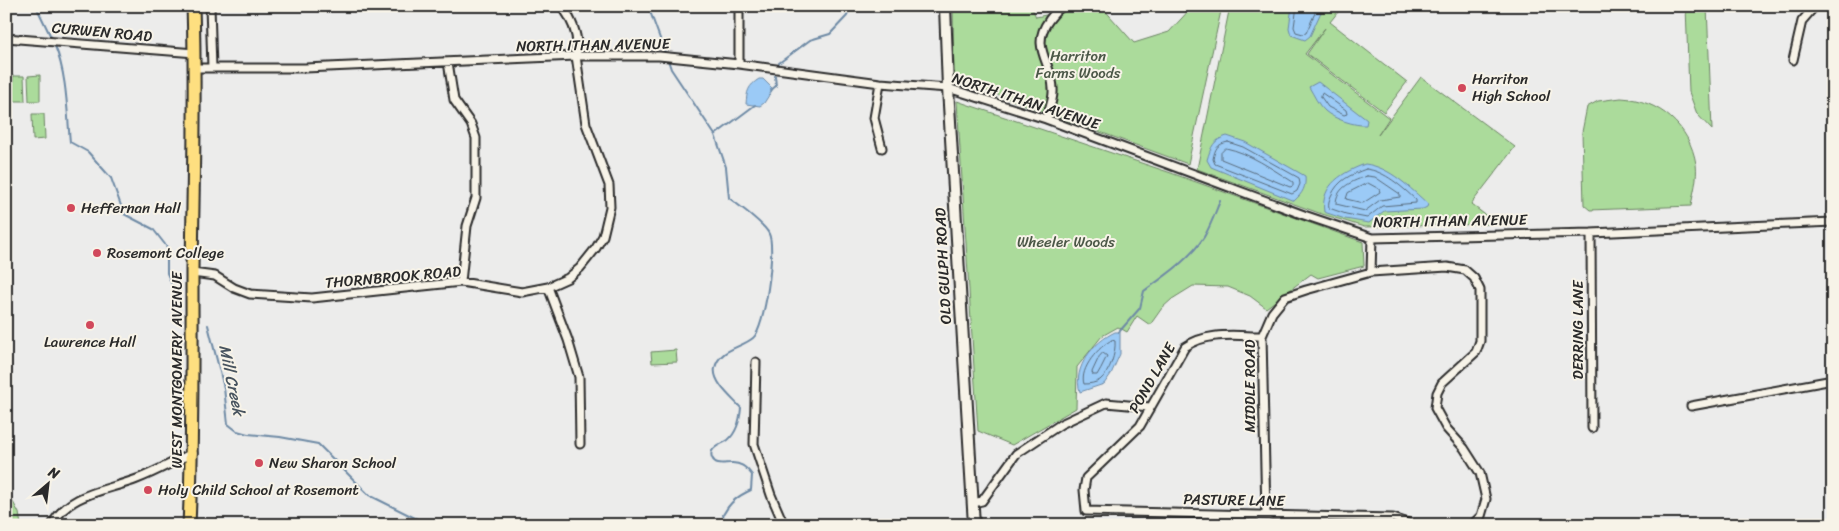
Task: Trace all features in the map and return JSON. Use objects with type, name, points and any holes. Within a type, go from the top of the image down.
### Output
[{"type":"main road","name":"WEST MONTGOMERY AVENUE","points":[[190,525],[193,453],[192,273],[195,53],[193,6]]},
{"type":"street","points":[[210,6],[212,68]]},
{"type":"street","name":"THORNBROOK ROAD","points":[[192,273],[215,276],[234,288],[250,294],[287,298],[335,297],[462,282],[522,292],[548,287],[575,273],[604,236],[610,207],[609,185],[586,124],[576,56],[578,48],[574,26],[562,6]]},
{"type":"street","points":[[739,6],[739,64]]},
{"type":"street","name":"OLD GULPH ROAD","points":[[945,6],[948,88],[974,525]]},
{"type":"street","points":[[1046,119],[1054,91],[1042,55],[1041,37],[1047,22],[1058,8],[1062,6]]},
{"type":"street","points":[[1792,60],[1802,21],[1815,6]]},
{"type":"street","name":"CURWEN ROAD","points":[[6,38],[195,53]]},
{"type":"street","name":"NORTH ITHAN AVENUE","points":[[195,68],[304,68],[576,56],[660,56],[739,64],[880,83],[948,88],[1046,119],[1372,238],[1591,233],[1833,222]]},
{"type":"street","points":[[448,62],[454,100],[471,124],[476,138],[476,198],[467,226],[462,282]]},
{"type":"street","points":[[880,83],[874,118],[882,148]]},
{"type":"street","name":"DERRING LANE","points":[[1591,233],[1592,428]]},
{"type":"street","points":[[1372,238],[1371,272],[1447,267],[1465,270],[1474,278],[1480,290],[1480,341],[1476,352],[1442,383],[1437,393],[1435,408],[1446,428],[1464,448],[1482,479],[1486,499],[1480,516],[1472,525]]},
{"type":"street","name":"MIDDLE ROAD","points":[[1266,514],[1262,336],[1272,313],[1285,297],[1371,272]]},
{"type":"street","points":[[548,287],[568,340],[579,377],[580,444]]},
{"type":"street","name":"POND LANE","points":[[1086,478],[1140,426],[1185,347],[1193,341],[1209,337],[1262,336]]},
{"type":"street","points":[[756,362],[754,444],[771,495],[784,525]]},
{"type":"street","points":[[1691,406],[1833,380]]},
{"type":"street","points":[[973,503],[982,501],[1016,454],[1061,424],[1106,403],[1150,407]]},
{"type":"street","points":[[52,525],[57,514],[73,501],[138,478],[193,453]]},
{"type":"street","name":"PASTURE LANE","points":[[1086,478],[1084,490],[1086,511],[1393,518],[1414,525]]},
{"type":"green space","name":"Harriton Farms Woods","points":[[953,6],[1031,6],[1036,17],[1090,6],[1101,6],[1134,43],[1169,32],[1193,6],[1222,6],[1188,164],[954,79]]},
{"type":"green space","points":[[1230,6],[1342,7],[1330,22],[1407,82],[1384,112],[1307,54],[1325,28],[1305,54],[1389,118],[1378,135],[1421,77],[1515,147],[1471,204],[1497,224],[1364,227],[1319,213],[1197,169]]},
{"type":"green space","points":[[1686,6],[1707,6],[1712,130],[1697,114],[1689,92]]},
{"type":"green space","points":[[40,75],[40,101],[29,101],[28,76]]},
{"type":"green space","points":[[13,76],[24,76],[25,101],[13,101]]},
{"type":"green space","points":[[1621,98],[1648,104],[1660,110],[1680,127],[1693,150],[1696,164],[1696,180],[1691,206],[1590,210],[1584,205],[1582,132],[1587,107],[1598,101]]},
{"type":"green space","name":"Wheeler Woods","points":[[957,101],[1171,173],[1363,242],[1364,266],[1318,278],[1311,274],[1266,308],[1250,296],[1228,287],[1193,286],[1172,299],[1162,308],[1150,325],[1137,316],[1127,332],[1118,327],[1102,336],[1077,367],[1076,408],[1012,445],[978,431]]},
{"type":"green space","points":[[32,114],[44,114],[45,139],[33,140]]},
{"type":"green space","points":[[676,350],[677,362],[652,363],[651,352]]},
{"type":"green space","points":[[6,502],[13,502],[19,513],[21,525],[6,525]]},
{"type":"water","points":[[1292,6],[1318,6],[1321,12],[1310,36],[1305,40],[1291,35],[1289,28]]},
{"type":"water","points":[[759,79],[763,79],[773,89],[760,106],[746,104],[749,89]]},
{"type":"water","points":[[1318,82],[1367,120],[1366,125],[1345,121],[1325,111],[1309,87]]},
{"type":"water","points":[[1227,136],[1245,142],[1305,176],[1304,187],[1300,195],[1294,201],[1211,167],[1207,160],[1211,148],[1216,142]]},
{"type":"water","points":[[1365,164],[1383,169],[1399,179],[1428,204],[1427,207],[1423,209],[1384,211],[1369,223],[1345,219],[1324,212],[1326,194],[1335,180]]},
{"type":"water","points":[[1120,332],[1120,354],[1111,374],[1104,384],[1080,392],[1078,383],[1079,373],[1087,356],[1107,336]]},
{"type":"waterway","name":"Mill Creek","points":[[36,6],[51,37]]},
{"type":"waterway","points":[[648,6],[666,55]]},
{"type":"waterway","points":[[779,63],[810,40],[830,34],[847,16],[851,6]]},
{"type":"waterway","name":"Mill Creek","points":[[55,46],[64,81],[70,142],[88,152],[111,178],[124,214],[153,229],[167,247],[167,273],[179,301]]},
{"type":"waterway","points":[[668,60],[671,69],[715,135],[726,167],[729,198],[767,230],[771,242],[768,288],[762,320],[757,332],[753,338],[721,357],[715,368],[720,384],[741,408],[736,430],[728,440],[713,449],[711,453],[713,460],[718,463],[740,464],[752,475],[751,490],[728,506],[723,515],[726,525]]},
{"type":"waterway","points":[[771,90],[776,86],[775,76]]},
{"type":"waterway","points":[[715,135],[755,105]]},
{"type":"waterway","points":[[1119,332],[1140,308],[1144,291],[1177,267],[1192,253],[1209,228],[1220,201]]},
{"type":"waterway","name":"Mill Creek","points":[[208,325],[224,388],[228,424],[237,431],[248,434],[280,437],[318,444],[369,495],[417,519],[424,525]]},
{"type":"place","name":"Harriton High School","points":[[1462,88]]},
{"type":"place","name":"Heffernan Hall","points":[[71,208]]},
{"type":"place","name":"Rosemont College","points":[[97,253]]},
{"type":"place","name":"Lawrence Hall","points":[[90,325]]},
{"type":"place","name":"New Sharon School","points":[[259,463]]},
{"type":"place","name":"Holy Child School at Rosemont","points":[[148,490]]}]
